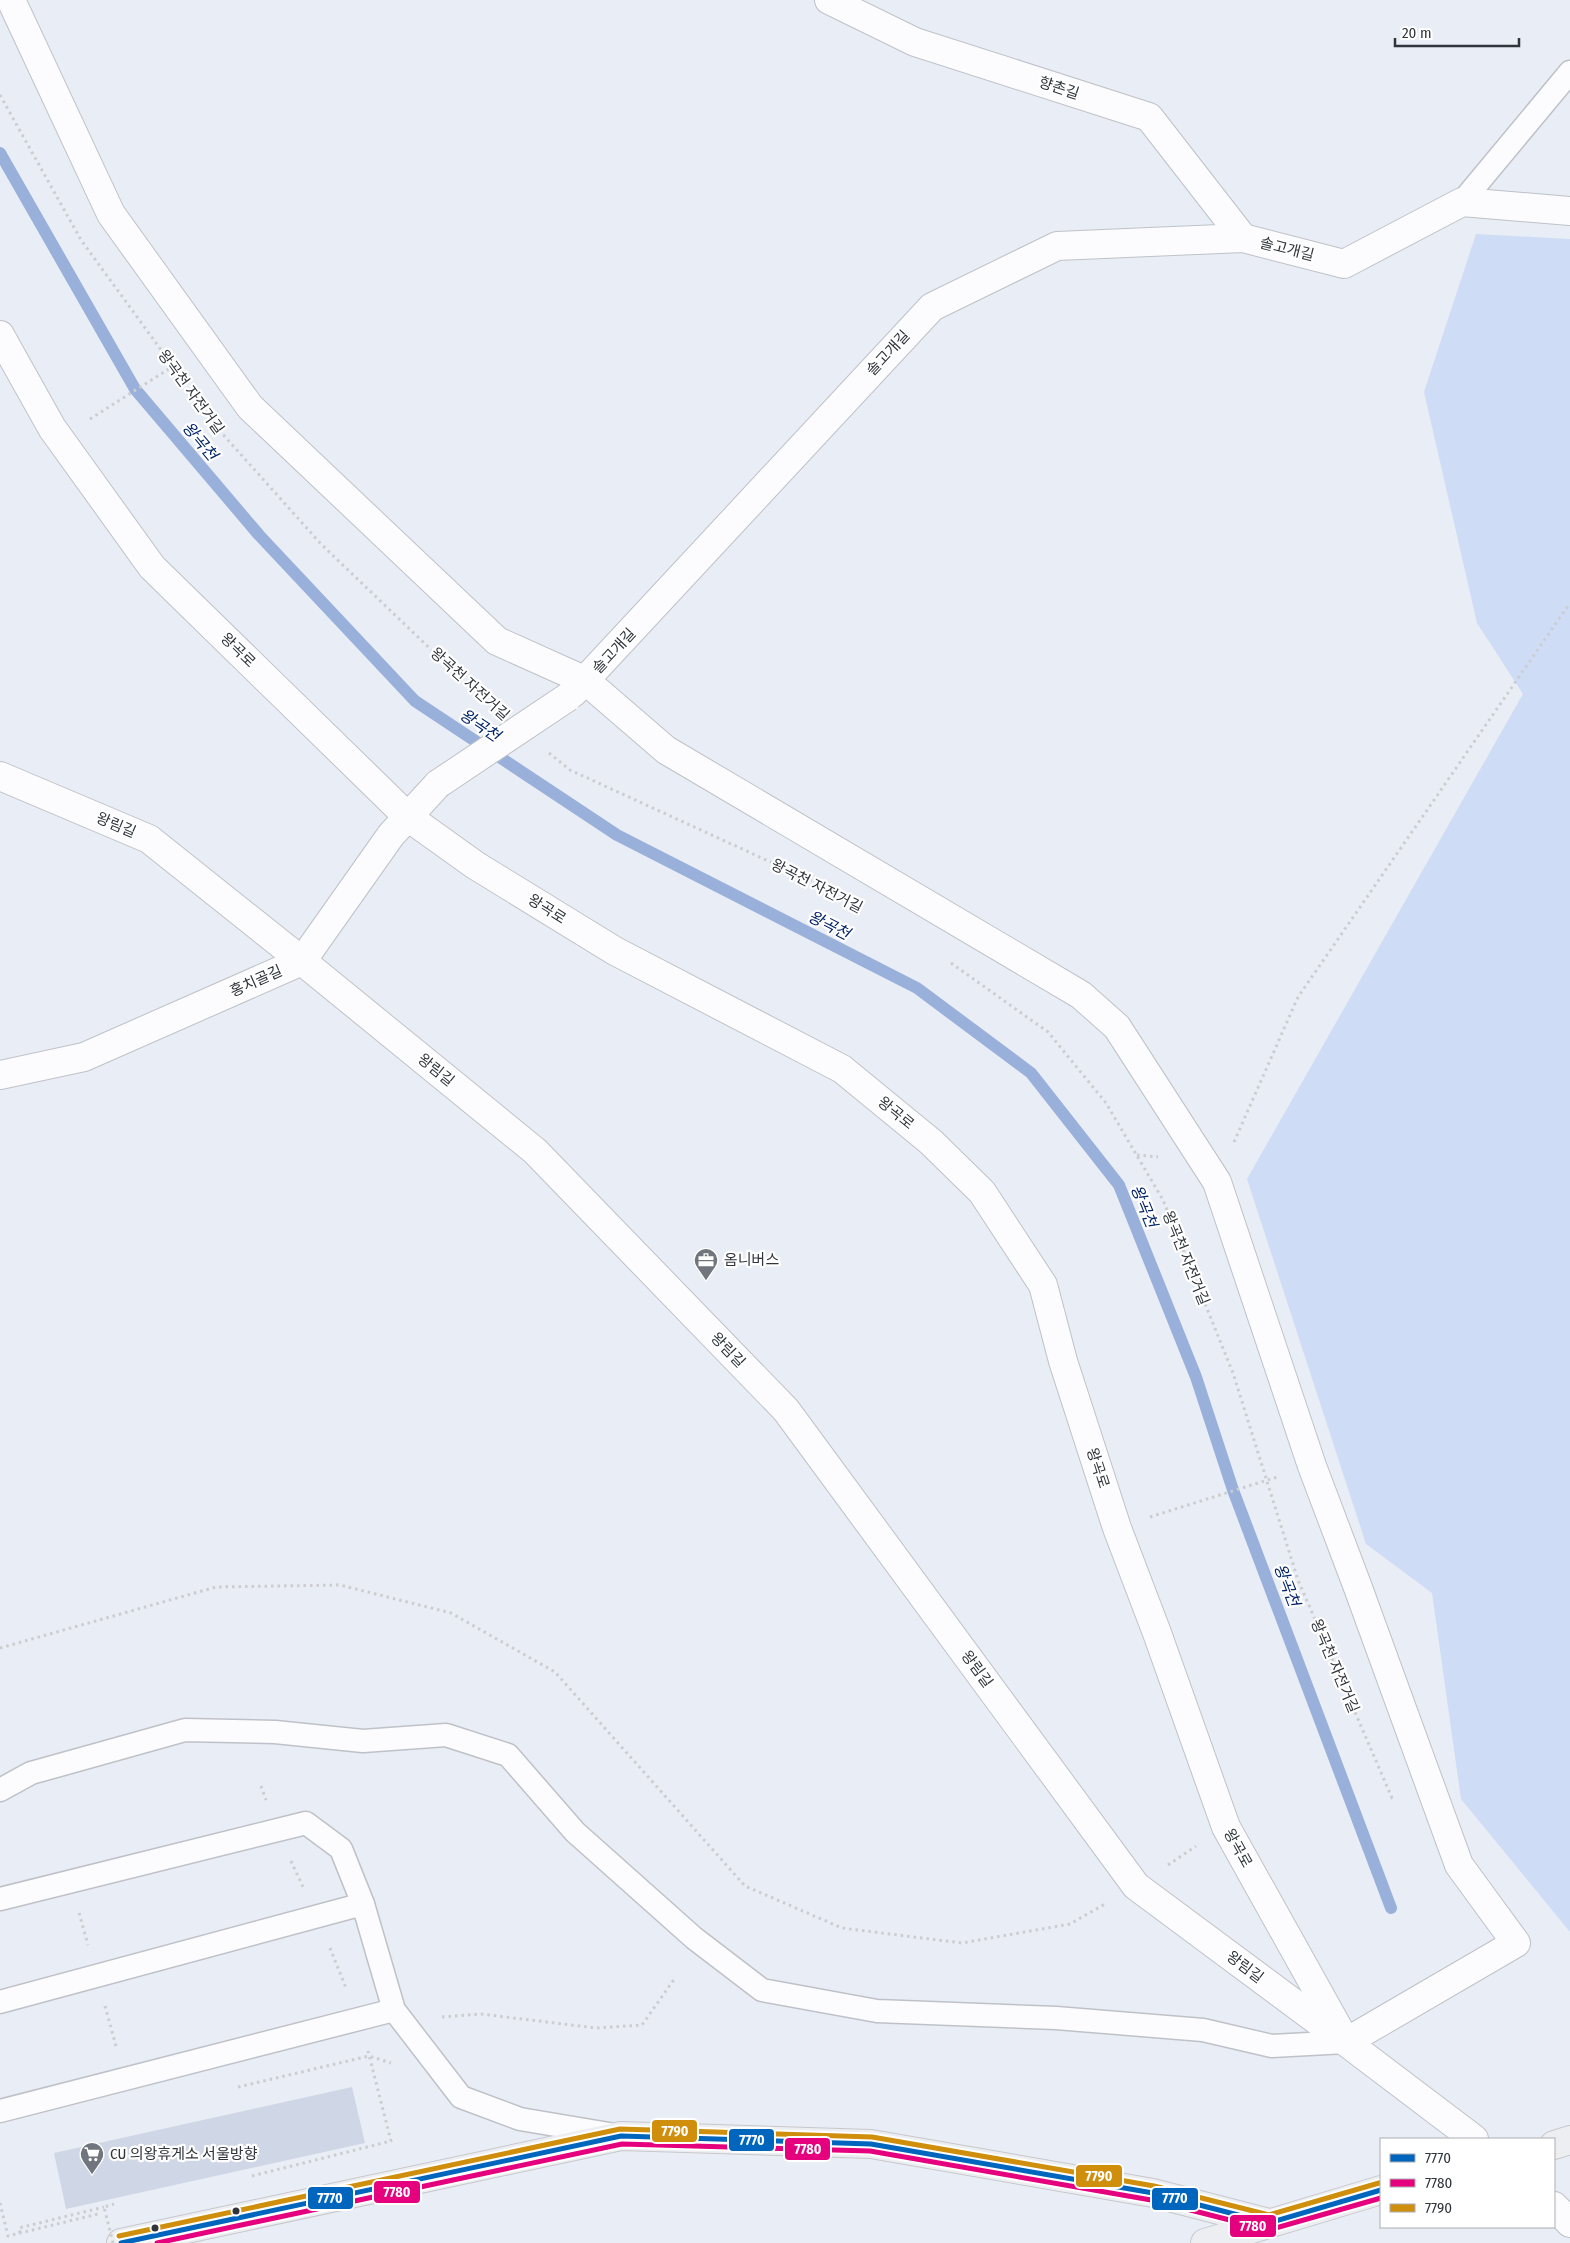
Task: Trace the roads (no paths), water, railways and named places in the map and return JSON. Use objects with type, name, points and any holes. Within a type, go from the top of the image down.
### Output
[{"type":"highway","points":[[121,2243],[621,2136],[871,2144],[1153,2193],[1269,2223]]},
{"type":"highway","points":[[1555,2145],[1570,2140]]},
{"type":"highway","points":[[1206,2243],[1370,2193]]},
{"type":"street","points":[[11,0],[111,214],[250,407],[498,641],[577,689],[666,750],[1081,995],[1117,1028],[1216,1182],[1312,1466],[1460,1865],[1516,1943],[1346,2042]]},
{"type":"street","name":"향촌길","points":[[829,0],[914,42],[1149,117],[1243,238]]},
{"type":"street","points":[[1462,202],[1570,211]]},
{"type":"street","name":"솔고개길","points":[[408,817],[438,784],[577,689],[932,306],[1057,246],[1243,238],[1344,264],[1462,202]]},
{"type":"street","name":"왕곡로","points":[[0,335],[52,428],[152,567],[408,817],[475,865],[615,951],[842,1069],[931,1142],[982,1192],[1043,1285],[1062,1361],[1117,1528],[1226,1826],[1346,2042],[1473,2138]]},
{"type":"street","name":"왕림길","points":[[0,776],[149,839],[302,960],[535,1151],[786,1410],[1136,1886],[1346,2042]]},
{"type":"street","points":[[302,960],[391,835],[408,817]]},
{"type":"street","name":"홍치골길","points":[[0,1075],[84,1057],[302,960]]},
{"type":"street","points":[[1555,2207],[1570,2223]]},
{"type":"lane","name":"솔고개길","points":[[1462,202],[1570,72]]},
{"type":"lane","points":[[0,1790],[31,1774],[185,1730],[276,1732],[363,1741],[446,1735],[508,1755],[575,1832],[694,1938],[762,1990],[877,2011],[1056,2018],[1203,2030],[1272,2046],[1346,2042]]},
{"type":"lane","points":[[0,1899],[306,1823],[340,1849],[363,1904],[394,2010],[461,2097],[520,2119],[621,2136]]},
{"type":"lane","points":[[0,2002],[363,1904]]},
{"type":"lane","points":[[0,2111],[394,2010]]},
{"type":"waterway","name":"왕곡천","points":[[0,153],[135,389],[259,535],[415,701],[617,835],[917,988],[1031,1073],[1119,1185],[1196,1377],[1233,1490],[1391,1908]]},
{"type":"place","name":"옴니버스","points":[[706,1281]]},
{"type":"place","name":"CU 의왕휴게소 서울방향","points":[[92,2175]]}]
